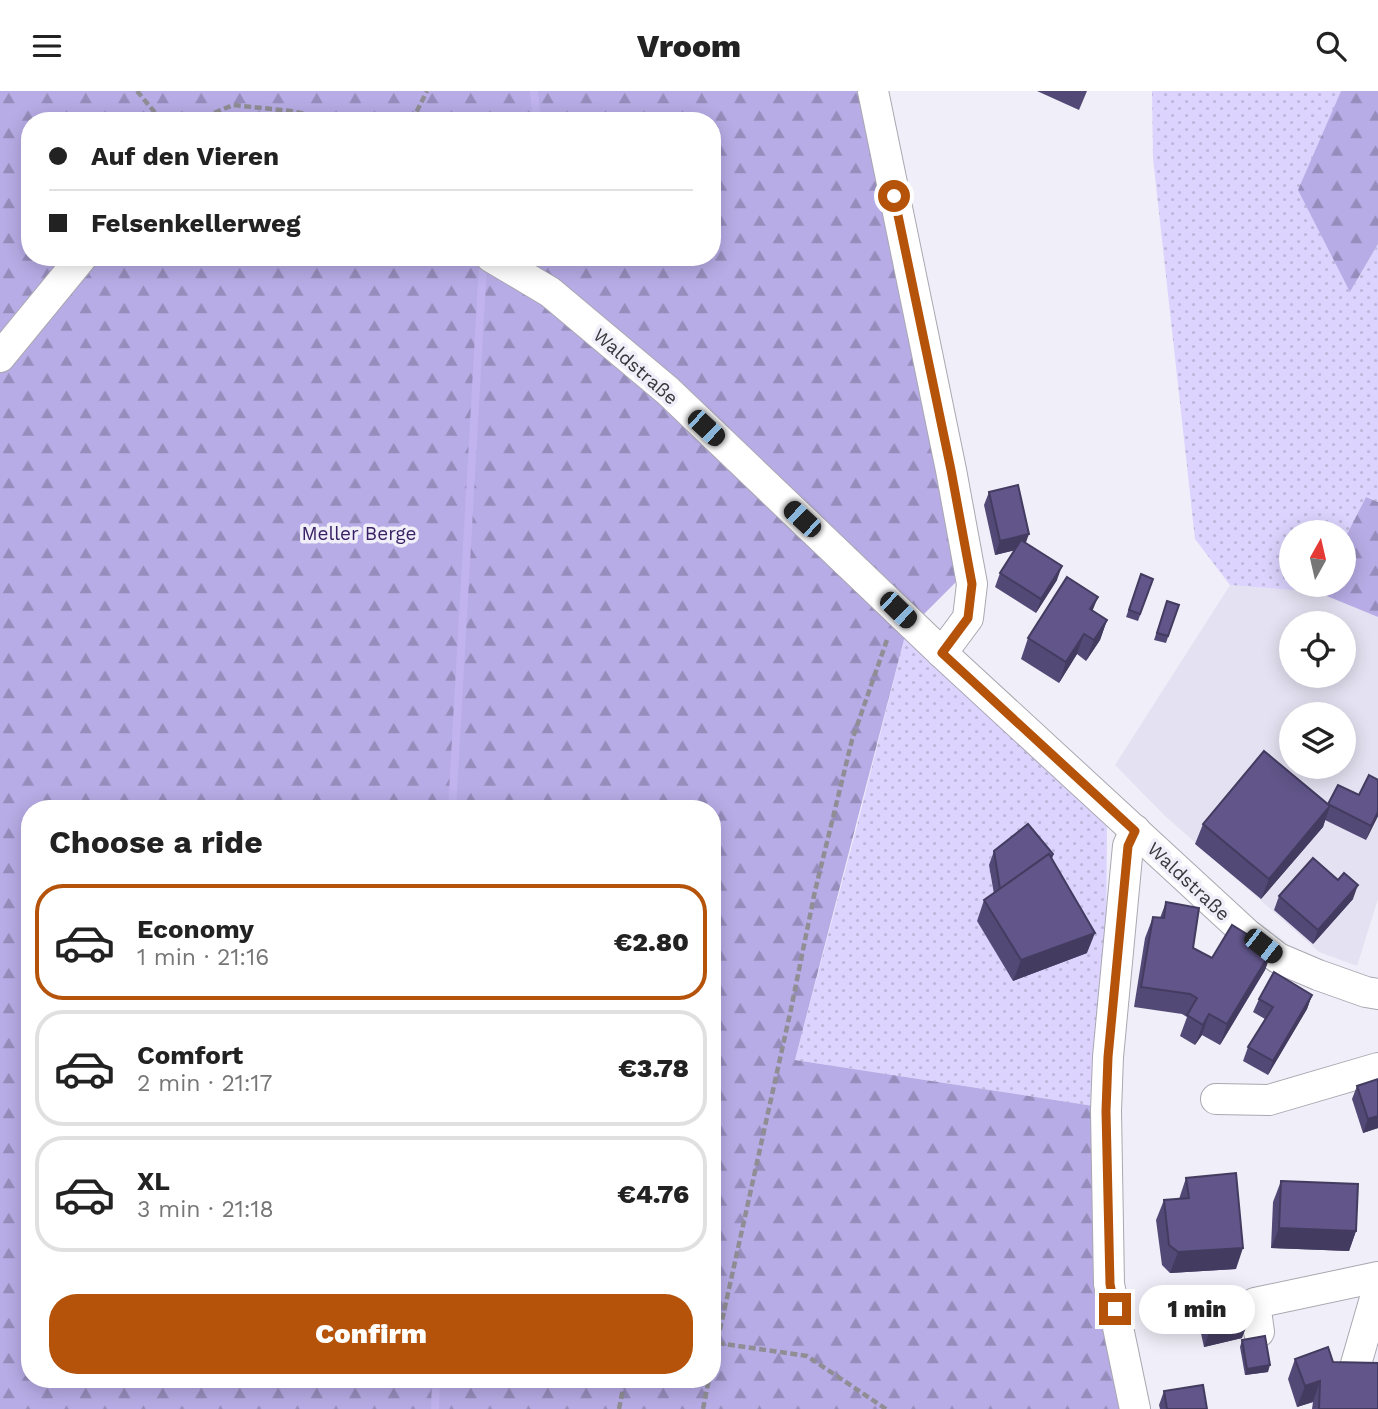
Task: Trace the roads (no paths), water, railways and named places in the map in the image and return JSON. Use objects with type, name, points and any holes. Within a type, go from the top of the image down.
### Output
[{"type":"street","points":[[873,91],[972,584],[968,618],[942,653]]},
{"type":"street","points":[[0,357],[75,266]]},
{"type":"street","name":"Waldstraße","points":[[506,266],[550,292],[668,391],[942,653],[1247,934],[1278,958],[1318,975],[1378,994]]},
{"type":"street","points":[[1135,831],[1128,846],[1108,1057],[1106,1111],[1110,1284],[1135,1409]]},
{"type":"street","points":[[1216,1099],[1269,1100],[1378,1068]]},
{"type":"street","points":[[1259,1332],[1255,1303],[1378,1277]]},
{"type":"street","points":[[1356,1364],[1378,1288]]},
{"type":"waterway","points":[[534,91],[536,112]]},
{"type":"waterway","points":[[453,800],[483,266]]},
{"type":"waterway","points":[[435,1409],[436,1388]]},
{"type":"park label","name":"Meller Berge","points":[[359,533]]}]
